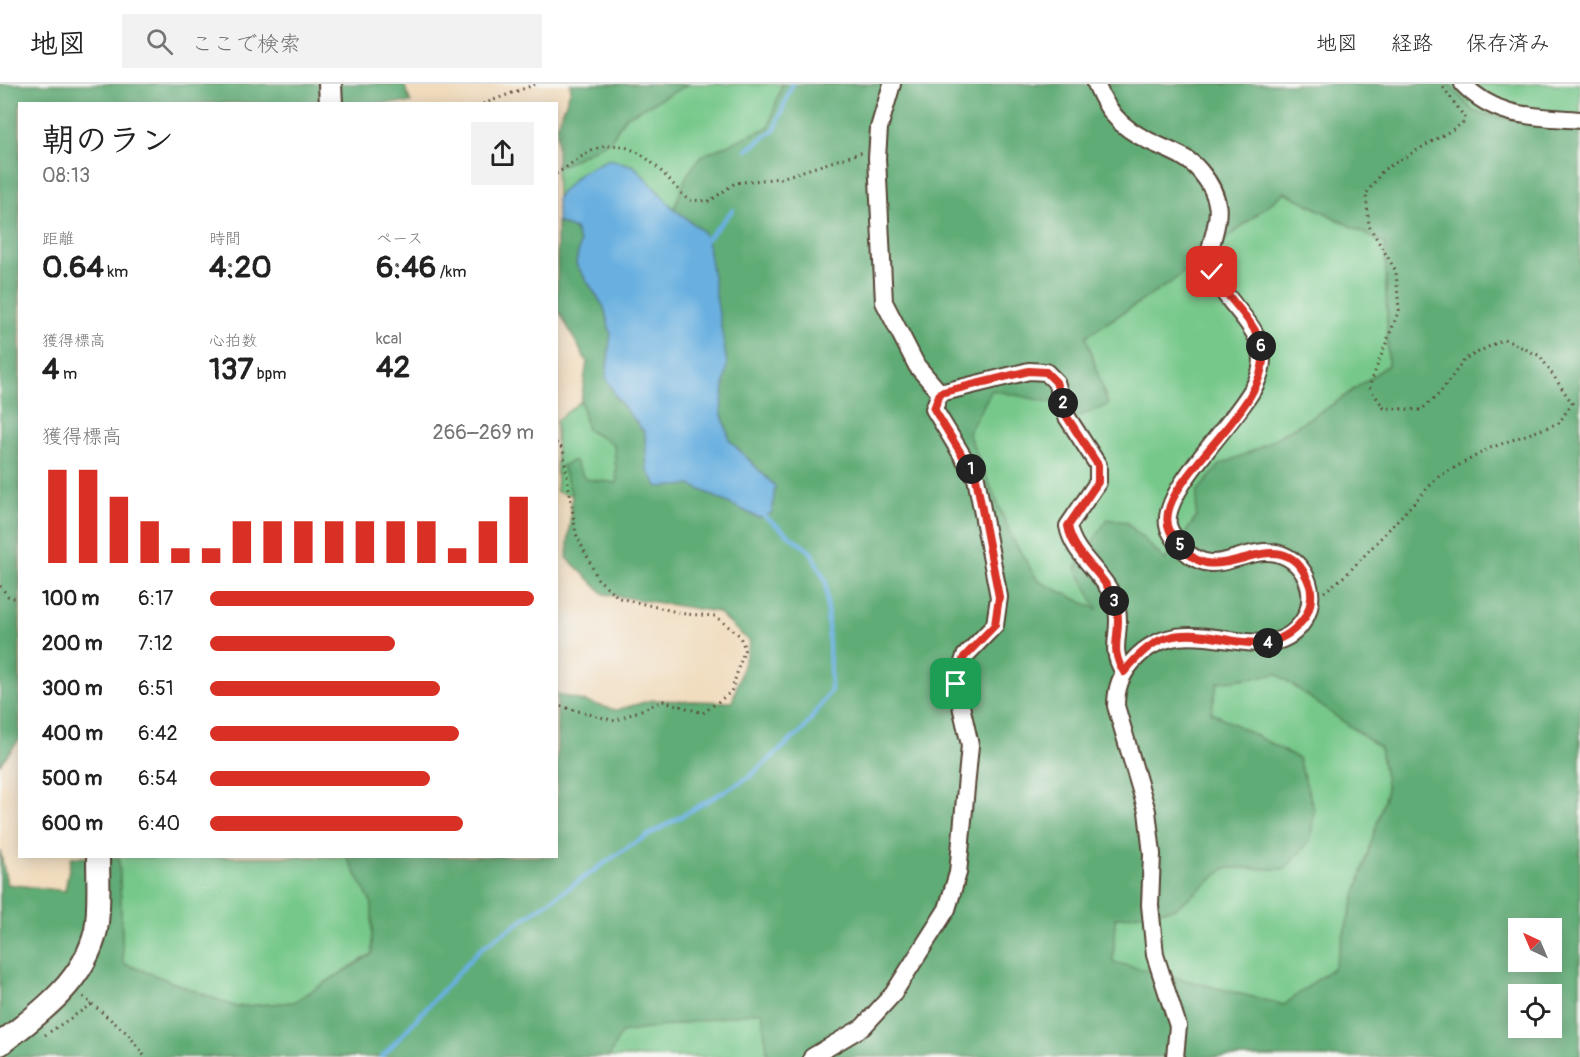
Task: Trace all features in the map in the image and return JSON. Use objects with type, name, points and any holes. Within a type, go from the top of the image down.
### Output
[{"type":"street","points":[[330,84],[331,102]]},
{"type":"street","points":[[892,84],[879,128],[877,158],[884,302],[917,366],[940,393]]},
{"type":"street","points":[[1096,84],[1106,108],[1128,130],[1183,156],[1199,170],[1216,196],[1219,216],[1210,258],[1212,272],[1221,288],[1254,329],[1262,348],[1263,365],[1256,383],[1234,419],[1177,490],[1168,511],[1168,527],[1178,543],[1192,557],[1206,563],[1223,563],[1264,552],[1284,555],[1300,567],[1310,585],[1311,602],[1304,619],[1290,634],[1275,642],[1256,644],[1196,634],[1165,638],[1139,654],[1124,672],[1116,689],[1116,706],[1147,811],[1152,854],[1150,905],[1155,955],[1178,1026],[1175,1057]]},
{"type":"street","points":[[1463,84],[1490,107],[1521,115],[1580,120]]},
{"type":"street","points":[[940,393],[1029,371],[1046,372],[1056,382],[1067,417],[1098,465],[1098,482],[1068,526],[1070,541],[1104,579],[1117,609],[1115,658],[1124,672]]},
{"type":"street","points":[[812,1057],[863,1027],[893,994],[947,909],[958,873],[970,745],[956,684],[964,657],[995,625],[999,597],[976,478],[934,409],[940,393]]},
{"type":"street","points":[[0,1044],[45,1009],[87,957],[96,929],[98,858]]},
{"type":"path","points":[[488,102],[536,84]]},
{"type":"path","points":[[1311,602],[1347,574],[1438,477],[1490,448],[1559,423],[1572,403],[1540,356],[1504,339],[1465,358],[1440,393],[1421,410],[1384,408],[1370,387],[1399,310],[1396,271],[1369,226],[1366,194],[1383,170],[1462,124],[1465,118],[1441,84]]},
{"type":"path","points":[[558,173],[597,148],[623,145],[641,153],[688,200],[710,201],[735,183],[781,178],[862,153],[879,128]]},
{"type":"path","points":[[558,445],[563,449],[576,534],[598,579],[619,598],[685,614],[714,616],[739,635],[745,648],[731,692],[703,713],[663,701],[615,721],[558,706]]},
{"type":"path","points":[[0,586],[8,596],[18,599]]},
{"type":"path","points":[[92,1004],[128,1034],[145,1057]]},
{"type":"green space","points":[[0,84],[404,84],[411,102],[18,102],[18,742],[0,764]]},
{"type":"green space","points":[[570,84],[689,84],[625,117],[611,140],[561,166],[558,164],[558,123],[571,89]]},
{"type":"green space","points":[[689,84],[782,84],[769,127],[701,156],[687,175],[674,209],[634,166],[580,173],[558,196],[558,164],[561,166],[611,140],[625,117]]},
{"type":"green space","points":[[782,84],[1449,84],[1474,112],[1580,131],[1580,1057],[768,1057],[762,1011],[621,1033],[609,1057],[0,1057],[0,850],[7,884],[65,891],[71,858],[119,858],[123,963],[236,1007],[294,1002],[372,954],[372,904],[348,858],[558,858],[558,694],[616,710],[652,700],[732,702],[750,642],[717,612],[604,594],[567,558],[572,495],[562,466],[574,460],[585,479],[617,483],[614,444],[587,430],[581,401],[587,362],[558,310],[558,222],[575,229],[580,243],[576,264],[604,307],[611,334],[606,377],[616,397],[645,433],[647,470],[691,485],[759,518],[775,486],[730,441],[721,411],[726,364],[707,240],[702,231],[674,209],[687,175],[701,156],[769,127]],"holes":[[[1285,192],[1385,244],[1388,365],[1332,405],[1259,448],[1220,465],[1197,492],[1196,518],[1165,560],[1126,522],[1107,519],[1076,568],[1097,609],[1038,581],[1013,540],[968,433],[992,390],[1054,403],[1070,420],[1108,405],[1086,336],[1170,283]],[[1277,674],[1380,748],[1387,790],[1334,967],[1284,1005],[1113,962],[1115,918],[1176,908],[1226,868],[1285,869],[1311,840],[1314,809],[1298,758],[1211,712],[1218,682]]]},
{"type":"green space","points":[[1449,84],[1580,84],[1580,131],[1474,112]]},
{"type":"green space","points":[[1285,192],[1385,244],[1388,365],[1332,405],[1259,448],[1220,465],[1197,492],[1196,518],[1165,560],[1126,522],[1098,610],[1038,581],[1013,540],[968,433],[992,390],[1054,403],[1086,336],[1170,283]]},
{"type":"green space","points":[[581,401],[587,430],[614,444],[617,483],[585,479],[562,466],[572,495],[558,492],[558,419]]},
{"type":"green space","points":[[1277,674],[1380,748],[1387,790],[1334,967],[1284,1005],[1113,962],[1115,918],[1176,908],[1226,868],[1285,869],[1298,758],[1211,712],[1218,682]]},
{"type":"green space","points":[[119,858],[348,858],[372,904],[372,954],[294,1002],[236,1007],[123,963]]},
{"type":"green space","points":[[762,1011],[768,1057],[609,1057],[620,1033]]},
{"type":"water","points":[[609,159],[634,166],[674,209],[702,231],[707,240],[727,364],[721,411],[730,441],[775,486],[772,513],[759,518],[691,485],[658,487],[647,470],[645,433],[616,397],[606,377],[611,334],[604,307],[576,264],[580,243],[575,229],[558,222],[558,196],[580,173]]},
{"type":"waterway","points":[[747,150],[775,129],[792,84]]},
{"type":"waterway","points":[[703,243],[733,210]]},
{"type":"waterway","points":[[382,1057],[480,949],[628,847],[749,777],[804,729],[831,690],[826,582],[811,552],[759,512]]},
{"type":"route","points":[[956,684],[964,657],[995,625],[999,597],[976,478],[934,409],[940,393],[1029,371],[1046,372],[1056,382],[1067,417],[1098,465],[1098,482],[1068,526],[1070,541],[1104,579],[1117,609],[1115,658],[1124,672],[1139,654],[1165,638],[1196,634],[1256,644],[1275,642],[1290,634],[1304,619],[1311,602],[1310,585],[1300,567],[1284,555],[1264,552],[1223,563],[1206,563],[1192,557],[1178,543],[1168,527],[1168,511],[1177,490],[1234,419],[1256,383],[1263,365],[1262,348],[1254,329],[1221,288],[1212,272]]}]
